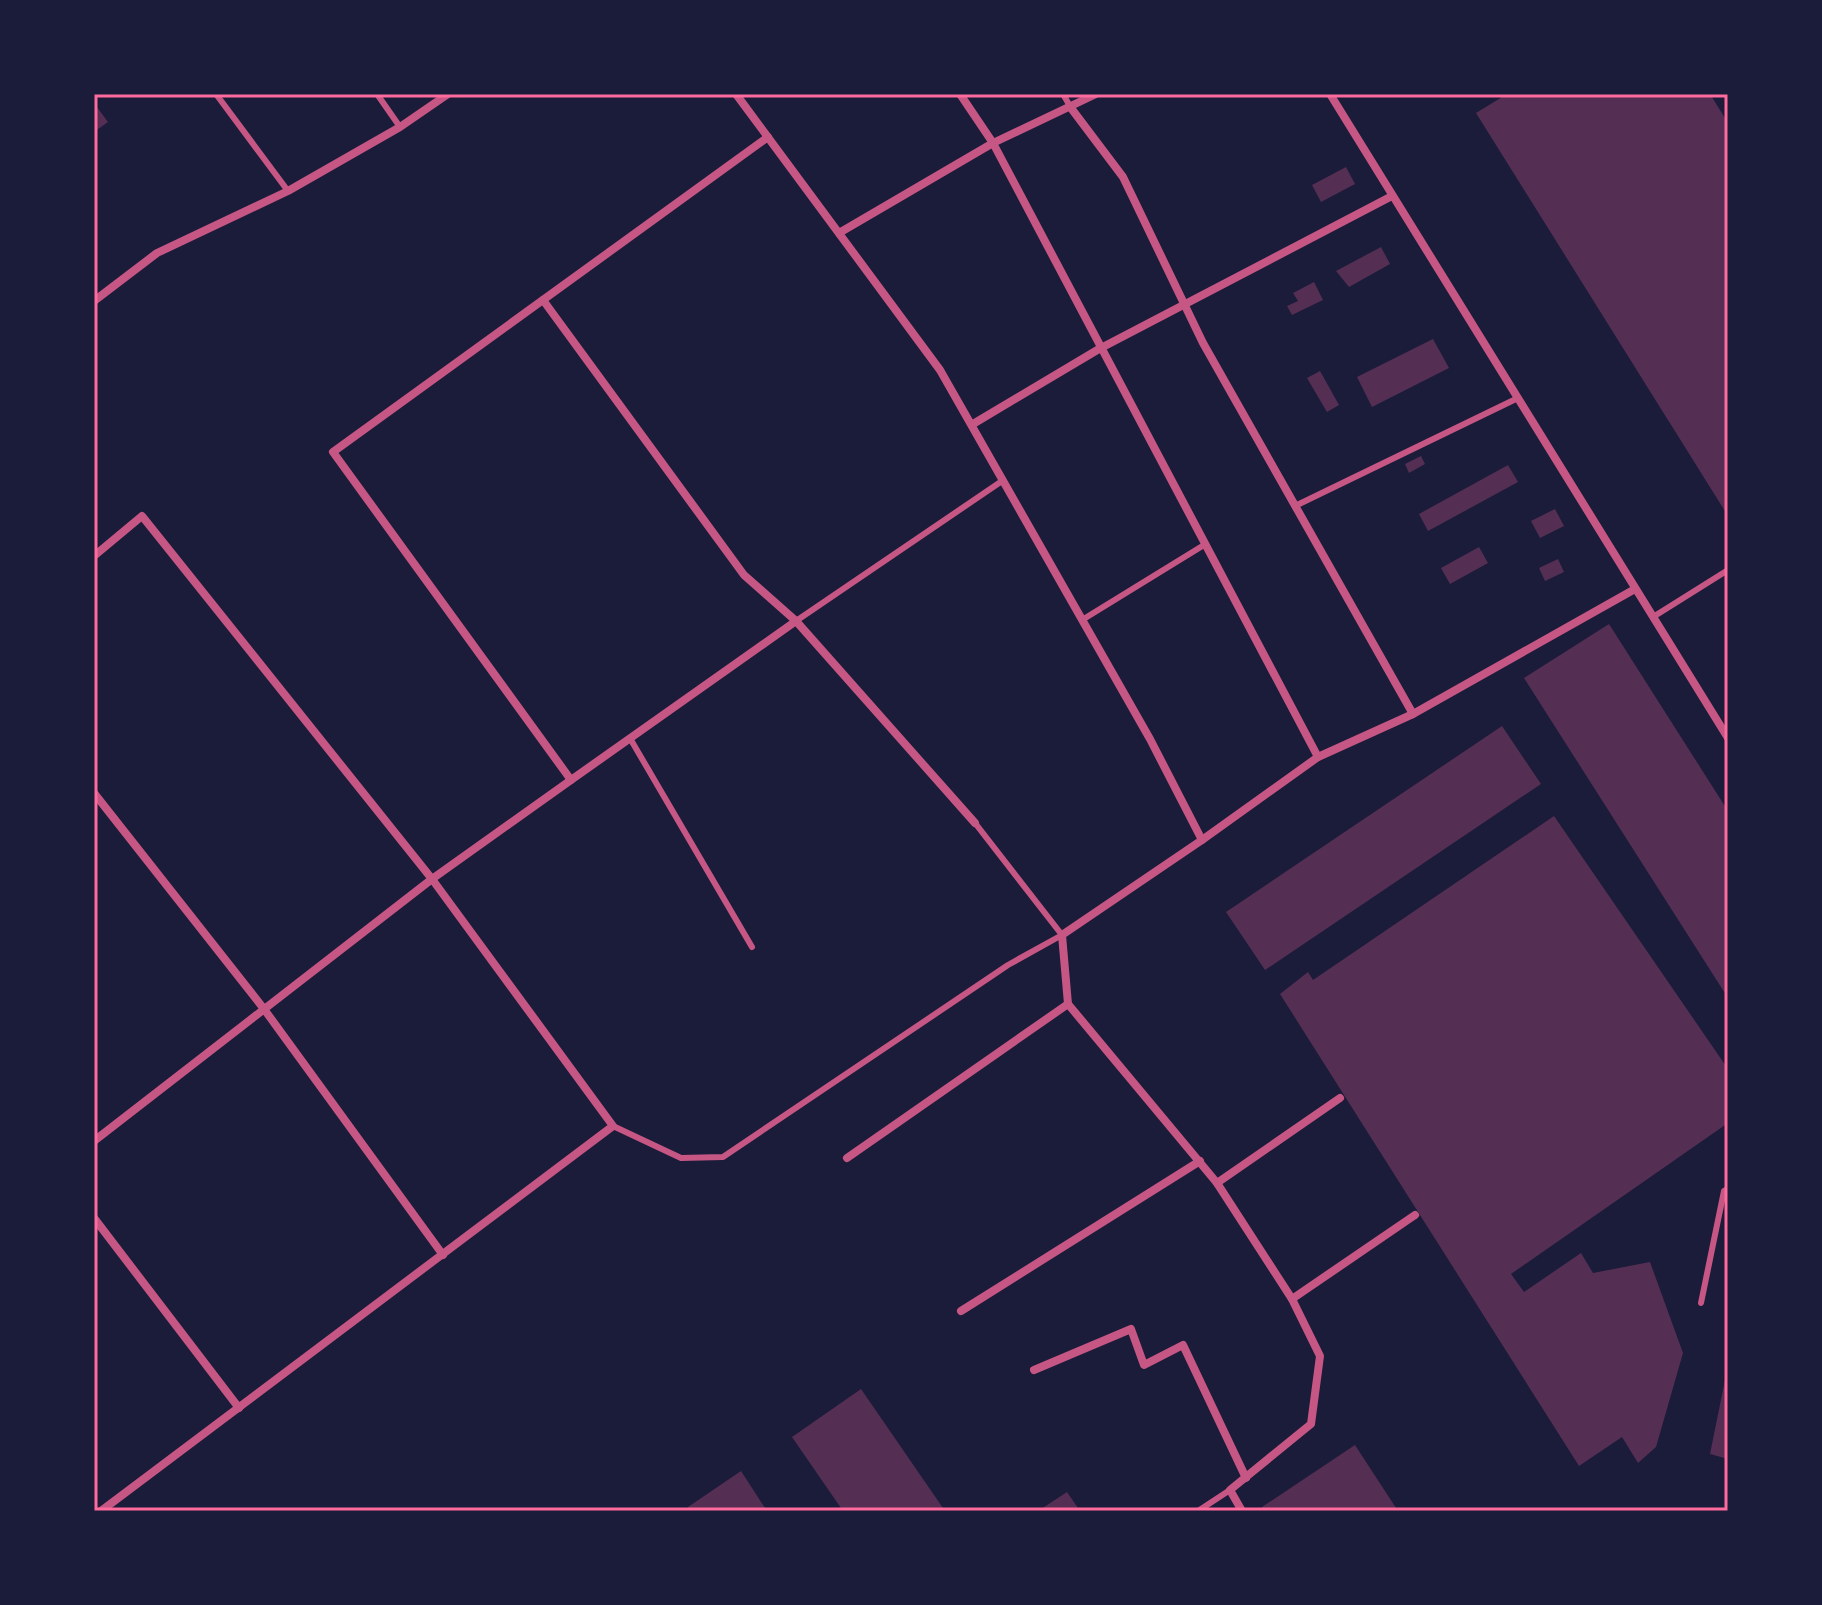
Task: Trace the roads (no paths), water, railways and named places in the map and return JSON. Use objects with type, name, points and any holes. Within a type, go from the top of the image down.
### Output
[{"type":"street","points":[[94,301],[157,253],[288,191],[400,127],[448,94]]},
{"type":"street","points":[[736,94],[940,370],[973,424],[1202,840]]},
{"type":"street","points":[[960,94],[993,143],[1099,349],[1318,757]]},
{"type":"street","points":[[839,233],[993,143],[1096,94]]},
{"type":"street","points":[[1333,95],[1392,196],[1728,738]]},
{"type":"street","points":[[1071,108],[1123,177],[1184,303],[1413,714]]},
{"type":"street","points":[[571,780],[333,452],[768,137]]},
{"type":"street","points":[[973,424],[1099,349],[1392,196]]},
{"type":"street","points":[[543,300],[744,575],[796,621],[975,823]]},
{"type":"street","points":[[94,556],[142,516],[432,879],[613,1126],[101,1511]]},
{"type":"street","points":[[1242,1511],[1230,1490],[1311,1424],[1320,1356],[1292,1299],[1217,1183],[1068,1004],[1062,935],[1318,757],[1413,714],[1635,589]]},
{"type":"street","points":[[94,1141],[432,879],[796,621]]},
{"type":"street","points":[[94,795],[264,1009],[443,1255]]},
{"type":"street","points":[[847,1158],[1068,1004]]},
{"type":"street","points":[[1217,1183],[1340,1098]]},
{"type":"street","points":[[961,1311],[1200,1161]]},
{"type":"street","points":[[1292,1299],[1415,1215]]},
{"type":"street","points":[[94,1218],[239,1408]]},
{"type":"street","points":[[1034,1370],[1131,1329],[1144,1365],[1183,1345],[1246,1478]]},
{"type":"lane","points":[[216,94],[288,191]]},
{"type":"lane","points":[[377,94],[400,127]]},
{"type":"lane","points":[[1063,94],[1071,108]]},
{"type":"lane","points":[[1295,506],[1518,398]]},
{"type":"lane","points":[[796,621],[1002,481]]},
{"type":"lane","points":[[1082,620],[1204,545]]},
{"type":"lane","points":[[1653,617],[1728,570]]},
{"type":"lane","points":[[631,740],[752,947]]},
{"type":"lane","points":[[613,1126],[681,1158],[723,1157],[1008,965],[1062,935],[975,823]]},
{"type":"lane","points":[[1701,1303],[1724,1191],[1728,1189]]},
{"type":"lane","points":[[1198,1511],[1230,1490]]}]
